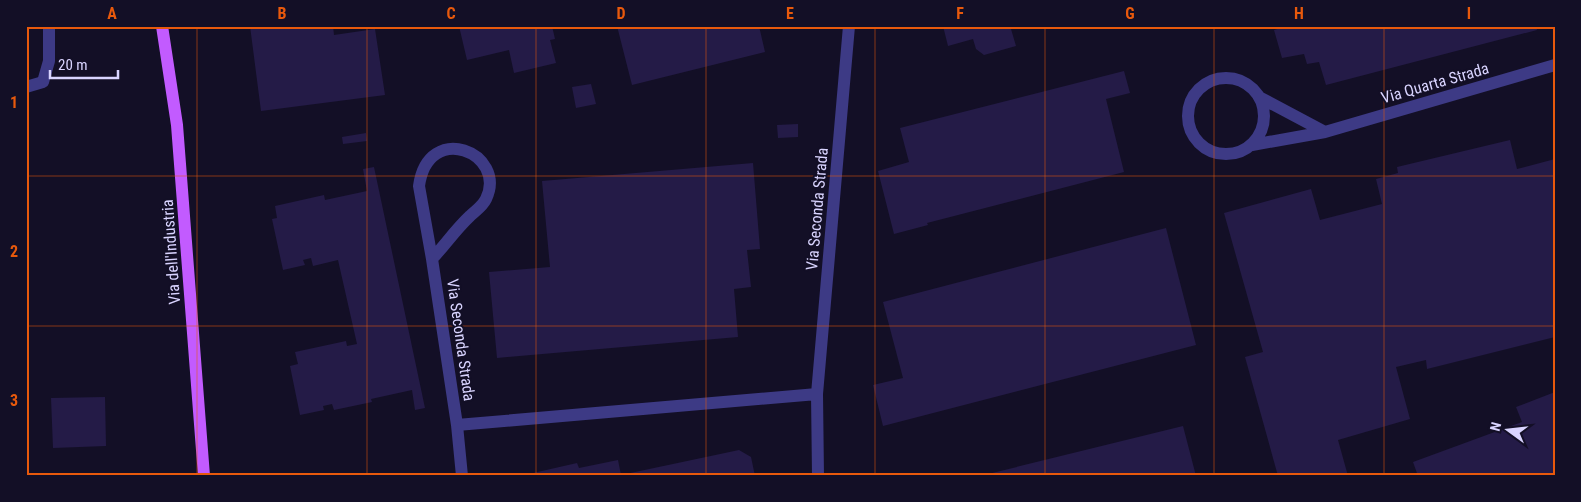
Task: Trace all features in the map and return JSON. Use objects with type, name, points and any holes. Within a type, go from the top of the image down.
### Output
[{"type":"main road","name":"Via dell'Industria","points":[[162,26],[177,125],[204,476]]},
{"type":"street","points":[[26,87],[43,82],[49,61],[49,26]]},
{"type":"street","name":"Via Seconda Strada","points":[[818,476],[817,394],[849,26]]},
{"type":"street","name":"Via Quarta Strada","points":[[1325,132],[1259,97],[1250,87],[1239,80],[1226,78],[1213,80],[1201,87],[1192,97],[1188,108],[1187,120],[1190,132],[1197,142],[1206,150],[1230,155],[1241,152],[1252,145],[1325,132],[1555,65]]},
{"type":"street","points":[[1252,145],[1264,123],[1264,110],[1259,97]]},
{"type":"street","name":"Via Seconda Strada","points":[[432,260],[486,199],[489,189],[489,177],[485,167],[478,158],[469,152],[458,149],[446,150],[434,155],[426,163],[421,174],[419,186],[457,425],[462,476]]},
{"type":"street","name":"Via Seconda Strada","points":[[457,425],[817,394]]},
{"type":"building","points":[[250,26],[333,26],[334,35],[375,29],[385,95],[261,111]]},
{"type":"building","points":[[459,26],[552,26],[555,39],[550,40],[556,63],[514,73],[509,50],[467,60]]},
{"type":"building","points":[[617,26],[759,26],[765,52],[632,85]]},
{"type":"building","points":[[943,26],[1018,26],[1011,29],[1016,46],[984,55],[976,49],[973,39],[948,46]]},
{"type":"building","points":[[1288,26],[1536,26],[1537,30],[1326,85],[1319,62],[1307,64],[1304,54],[1282,58],[1274,30]]},
{"type":"building","points":[[1124,71],[1130,93],[1106,99],[1124,172],[927,223],[928,225],[894,234],[878,171],[909,162],[900,128]]},
{"type":"building","points":[[591,84],[596,104],[576,108],[572,87]]},
{"type":"building","points":[[798,124],[798,137],[778,138],[777,125]]},
{"type":"building","points":[[366,133],[367,141],[343,144],[342,137]]},
{"type":"building","points":[[1510,140],[1517,169],[1555,159],[1555,337],[1427,369],[1426,360],[1396,367],[1410,419],[1338,440],[1348,476],[1278,476],[1245,357],[1263,352],[1224,213],[1311,189],[1320,220],[1382,204],[1376,179],[1398,173],[1397,167]]},
{"type":"building","points":[[753,163],[760,249],[747,250],[751,287],[734,289],[738,337],[497,358],[489,272],[550,267],[542,181]]},
{"type":"building","points":[[374,167],[425,408],[415,410],[412,390],[371,399],[372,402],[334,410],[332,404],[323,406],[324,410],[300,415],[290,366],[298,364],[295,352],[346,341],[347,346],[357,344],[338,260],[313,266],[311,258],[303,260],[305,265],[283,270],[272,219],[277,218],[275,206],[324,195],[325,200],[367,191],[363,169]]},
{"type":"building","points":[[1166,228],[1196,345],[883,426],[873,385],[903,378],[883,302]]},
{"type":"building","points":[[1555,392],[1555,476],[1418,476],[1413,462],[1522,422],[1516,407]]},
{"type":"building","points":[[105,397],[106,446],[53,448],[51,398]]},
{"type":"building","points":[[1183,426],[1196,476],[984,476],[984,475]]},
{"type":"building","points":[[739,450],[751,457],[755,476],[520,476],[577,463],[579,468],[618,460],[621,475]]}]
